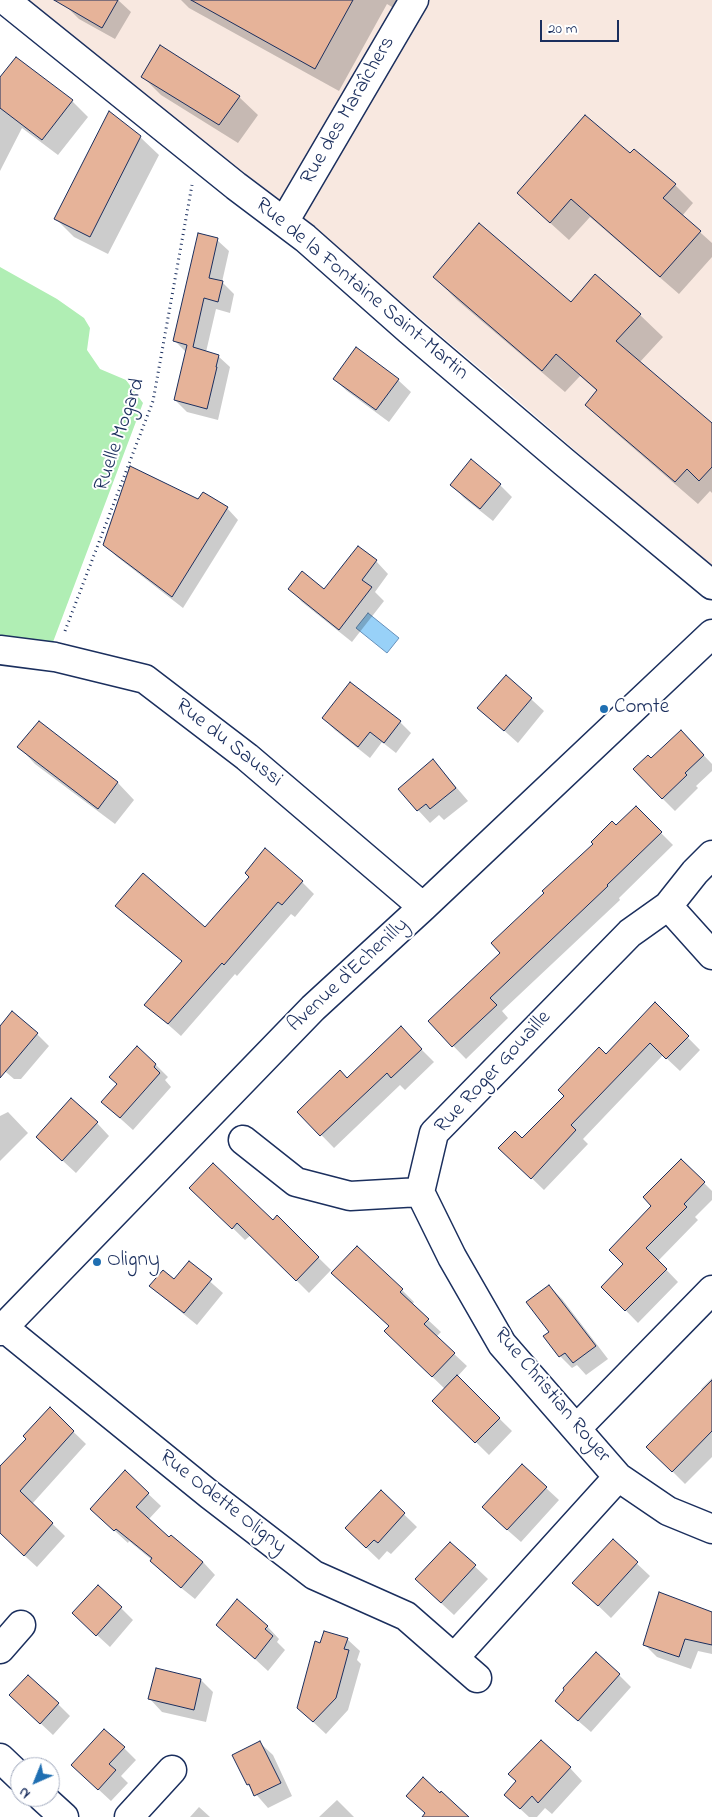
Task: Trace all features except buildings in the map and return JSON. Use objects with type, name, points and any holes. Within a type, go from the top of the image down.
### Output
[{"type":"street","name":"Rue des Maraîchers","points":[[284,222],[414,0]]},
{"type":"street","name":"Rue de la Fontaine Saint-Martin","points":[[6,1],[305,238],[564,462],[712,584]]},
{"type":"street","name":"Avenue d'Echenilly","points":[[2,1329],[313,1008],[423,907],[712,634]]},
{"type":"street","name":"Rue du Saussi","points":[[0,650],[55,657],[145,679],[247,757],[423,907]]},
{"type":"street","name":"Rue Roger Gouaille","points":[[420,1192],[434,1133],[630,934],[668,906],[695,872],[712,855]]},
{"type":"street","points":[[668,906],[712,955]]},
{"type":"street","points":[[243,1140],[296,1182],[350,1196],[420,1192]]},
{"type":"street","name":"Rue Christian Royer","points":[[420,1192],[452,1257],[502,1344],[618,1477],[668,1511],[712,1529]]},
{"type":"street","points":[[577,1428],[712,1290]]},
{"type":"street","name":"Rue Odette Oligny","points":[[2,1329],[210,1495],[314,1575],[406,1616],[477,1678]]},
{"type":"street","points":[[454,1658],[618,1477]]},
{"type":"street","points":[[0,1649],[21,1625]]},
{"type":"street","points":[[0,1758],[10,1767]]},
{"type":"street","points":[[129,1817],[172,1770]]},
{"type":"street","points":[[53,1807],[64,1817]]},
{"type":"path","name":"Ruelle Mogard","points":[[55,657],[153,401],[198,155]]},
{"type":"shaded area","points":[[0,0],[712,0],[712,569],[510,394],[300,217],[99,60]]},
{"type":"green space","points":[[0,267],[57,299],[84,318],[90,328],[87,350],[100,369],[126,380],[143,403],[53,642],[0,635]]},
{"type":"water","points":[[368,613],[399,638],[387,653],[356,628]]},
{"type":"place","name":"Comte","points":[[604,709]]},
{"type":"place","name":"Oligny","points":[[97,1262]]}]
